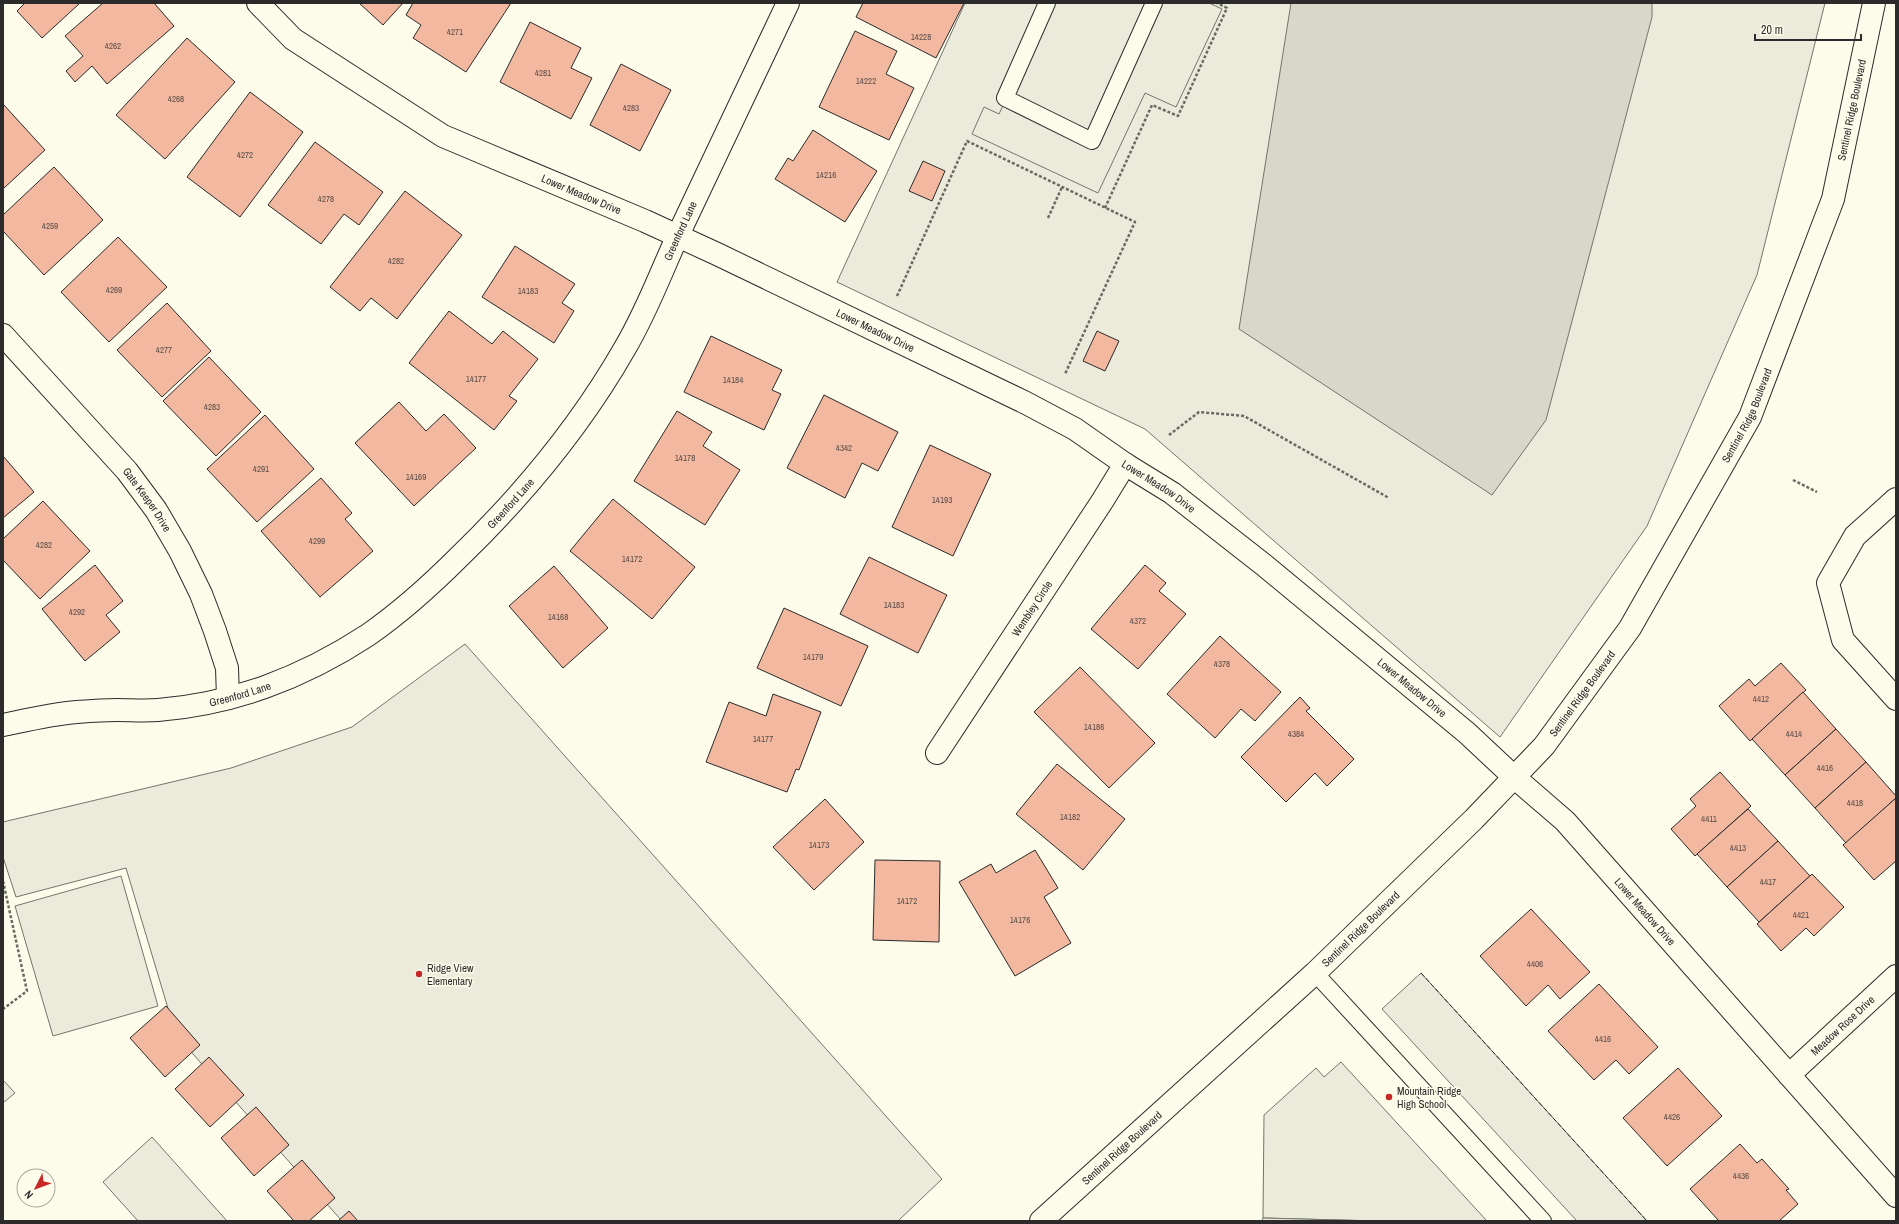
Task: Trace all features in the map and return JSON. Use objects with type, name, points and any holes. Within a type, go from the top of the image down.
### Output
[{"type":"street","name":"Lower Meadow Drive","points":[[258,3],[293,39],[443,136],[717,254],[1026,403],[1075,429],[1125,464],[1172,493],[1264,565],[1467,733],[1514,777],[1565,821],[1896,1196]]},
{"type":"street","name":"Greenford Lane","points":[[3,725],[74,712],[115,710],[155,711],[192,706],[263,688],[300,673],[335,655],[400,611],[437,579],[482,535],[520,493],[558,447],[594,398],[626,348],[647,307],[678,237],[788,3]]},
{"type":"street","name":"Sentinel Ridge Boulevard","points":[[1042,1221],[1315,973],[1468,825],[1544,746],[1630,628],[1750,418],[1833,199],[1874,3]]},
{"type":"street","name":"Gate Keeper Drive","points":[[3,335],[127,472],[156,510],[180,551],[210,616],[227,668],[228,698]]},
{"type":"street","name":"Wembley Circle","points":[[937,753],[1125,464]]},
{"type":"street","points":[[1896,499],[1855,536],[1828,583],[1843,640],[1896,699]]},
{"type":"street","name":"Meadow Rose Drive","points":[[1789,1074],[1896,976]]},
{"type":"lane","points":[[1047,3],[1005,98],[1092,141],[1154,3]]},
{"type":"lane","points":[[1315,973],[1543,1221]]},
{"type":"path","points":[[1105,208],[1152,105],[1178,116],[1227,8],[1217,3]]},
{"type":"path","points":[[897,296],[967,142],[1134,222],[1065,374]]},
{"type":"path","points":[[1048,218],[1062,187]]},
{"type":"path","points":[[1169,435],[1199,412],[1244,416],[1389,498]]},
{"type":"path","points":[[1792,480],[1817,492]]},
{"type":"path","points":[[3,882],[27,991],[3,1009]]},
{"type":"shaded area","points":[[965,3],[1825,3],[1757,275],[1647,526],[1500,737],[1145,429],[837,282]]},
{"type":"shaded area","points":[[1051,3],[1209,3],[1222,9],[1176,107],[1145,93],[1098,193],[972,134],[984,107],[999,114]]},
{"type":"shaded area","points":[[1291,3],[1652,3],[1652,17],[1546,420],[1492,495],[1239,329]]},
{"type":"shaded area","name":"Ridge View Elementary","points":[[465,644],[942,1179],[898,1221],[342,1221],[176,1035],[126,868],[16,897],[3,857],[3,822],[231,768],[352,727]]},
{"type":"shaded area","points":[[121,876],[158,1006],[53,1036],[15,906]]},
{"type":"shaded area","points":[[1421,973],[1647,1221],[1577,1221],[1382,1009]]},
{"type":"shaded area","points":[[1341,1062],[1487,1221],[1378,1221],[1263,1218],[1264,1115],[1316,1068],[1324,1077]]},
{"type":"shaded area","points":[[3,1080],[15,1093],[3,1103]]},
{"type":"shaded area","points":[[152,1137],[227,1221],[138,1221],[103,1182]]},
{"type":"shaded area","points":[[1263,1218],[1378,1221],[1262,1221]]},
{"type":"building","points":[[25,3],[80,3],[42,38],[17,11]]},
{"type":"building","points":[[103,3],[154,3],[174,26],[107,84],[92,66],[75,82],[66,71],[83,56],[65,36]]},
{"type":"building","points":[[359,3],[403,3],[383,25]]},
{"type":"building","points":[[413,3],[511,3],[466,72],[413,38],[421,25],[406,15]]},
{"type":"building","points":[[863,3],[964,3],[936,58],[856,17]]},
{"type":"building","points":[[530,22],[581,48],[571,68],[592,78],[571,119],[500,82]]},
{"type":"building","points":[[855,31],[897,51],[886,74],[914,88],[889,140],[819,107]]},
{"type":"building","points":[[187,38],[235,82],[165,159],[116,115]]},
{"type":"building","points":[[621,64],[671,90],[640,151],[590,125]]},
{"type":"building","points":[[250,92],[303,132],[240,217],[187,177]]},
{"type":"building","points":[[3,104],[45,150],[3,189]]},
{"type":"building","points":[[813,130],[877,171],[845,222],[775,179],[788,158],[793,161]]},
{"type":"building","points":[[315,142],[383,192],[359,225],[344,214],[321,244],[268,205]]},
{"type":"building","points":[[923,161],[945,171],[932,201],[909,191]]},
{"type":"building","points":[[54,167],[103,220],[44,275],[3,231],[3,215]]},
{"type":"building","points":[[405,191],[462,235],[397,319],[371,298],[360,311],[330,287]]},
{"type":"building","points":[[118,237],[167,287],[109,342],[61,292]]},
{"type":"building","points":[[515,246],[575,284],[562,303],[574,311],[554,343],[482,297]]},
{"type":"building","points":[[167,303],[211,351],[162,397],[117,350]]},
{"type":"building","points":[[449,311],[492,344],[503,331],[538,359],[509,396],[517,401],[494,430],[409,363]]},
{"type":"building","points":[[1097,331],[1119,341],[1105,371],[1083,361]]},
{"type":"building","points":[[711,336],[782,370],[772,390],[781,394],[764,430],[684,392]]},
{"type":"building","points":[[209,357],[261,412],[216,456],[163,401]]},
{"type":"building","points":[[824,395],[898,432],[878,471],[862,463],[845,498],[787,468]]},
{"type":"building","points":[[399,402],[426,431],[444,414],[476,448],[414,506],[355,443]]},
{"type":"building","points":[[677,411],[712,432],[703,446],[740,470],[705,525],[634,481]]},
{"type":"building","points":[[265,415],[314,469],[257,522],[207,469]]},
{"type":"building","points":[[930,445],[991,474],[953,556],[892,527]]},
{"type":"building","points":[[3,456],[34,492],[3,518]]},
{"type":"building","points":[[321,478],[352,513],[345,519],[373,551],[320,597],[261,531]]},
{"type":"building","points":[[613,499],[695,567],[652,619],[570,551]]},
{"type":"building","points":[[43,501],[90,551],[40,599],[3,560],[3,539]]},
{"type":"building","points":[[869,557],[947,595],[918,653],[840,614]]},
{"type":"building","points":[[95,565],[123,601],[106,615],[120,632],[85,661],[42,609]]},
{"type":"building","points":[[1145,565],[1166,583],[1159,591],[1186,614],[1138,669],[1091,629]]},
{"type":"building","points":[[554,566],[608,628],[563,668],[509,606]]},
{"type":"building","points":[[784,608],[868,646],[841,706],[757,668]]},
{"type":"building","points":[[1220,636],[1281,692],[1255,721],[1241,709],[1215,738],[1167,694]]},
{"type":"building","points":[[1781,663],[1806,690],[1750,741],[1719,706],[1749,679],[1755,686]]},
{"type":"building","points":[[1080,667],[1155,743],[1109,788],[1034,712]]},
{"type":"building","points":[[1803,692],[1836,729],[1785,775],[1752,739]]},
{"type":"building","points":[[773,694],[821,712],[799,770],[796,769],[787,792],[706,762],[729,702],[766,716]]},
{"type":"building","points":[[1300,697],[1310,708],[1306,711],[1354,759],[1327,786],[1315,773],[1286,802],[1241,757]]},
{"type":"building","points":[[1836,729],[1866,762],[1815,808],[1785,775]]},
{"type":"building","points":[[1866,762],[1896,796],[1896,798],[1846,843],[1815,808]]},
{"type":"building","points":[[1057,764],[1125,819],[1083,870],[1016,814]]},
{"type":"building","points":[[1720,772],[1751,806],[1695,856],[1671,829],[1696,806],[1690,799]]},
{"type":"building","points":[[1896,798],[1896,861],[1874,880],[1843,845]]},
{"type":"building","points":[[825,799],[864,842],[814,890],[773,847]]},
{"type":"building","points":[[1748,809],[1778,841],[1727,887],[1697,854]]},
{"type":"building","points":[[1778,841],[1810,876],[1759,922],[1727,887]]},
{"type":"building","points":[[1035,850],[1058,888],[1044,897],[1071,943],[1015,976],[959,882],[991,864],[996,873]]},
{"type":"building","points":[[875,860],[940,861],[939,942],[873,940]]},
{"type":"building","points":[[1812,874],[1844,907],[1814,936],[1806,928],[1781,951],[1757,924]]},
{"type":"building","points":[[1531,909],[1590,972],[1560,999],[1548,985],[1526,1006],[1480,956]]},
{"type":"building","points":[[1599,984],[1658,1047],[1629,1074],[1616,1060],[1594,1080],[1548,1031]]},
{"type":"building","points":[[166,1006],[200,1045],[165,1077],[130,1038]]},
{"type":"building","points":[[209,1057],[244,1095],[210,1127],[175,1089]]},
{"type":"building","points":[[1678,1068],[1722,1116],[1667,1166],[1623,1118]]},
{"type":"building","points":[[256,1107],[289,1145],[254,1176],[221,1138]]},
{"type":"building","points":[[1740,1144],[1757,1163],[1762,1159],[1789,1189],[1786,1190],[1798,1204],[1779,1221],[1719,1221],[1690,1189]]},
{"type":"building","points":[[302,1160],[335,1198],[309,1221],[294,1221],[267,1191]]},
{"type":"building","points":[[349,1211],[358,1221],[338,1221]]},
{"type":"fence","points":[[1421,973],[1647,1221]]},
{"type":"place","name":"Ridge View Elementary","points":[[419,974]]},
{"type":"place","name":"Mountain Ridge High School","points":[[1389,1097]]}]
